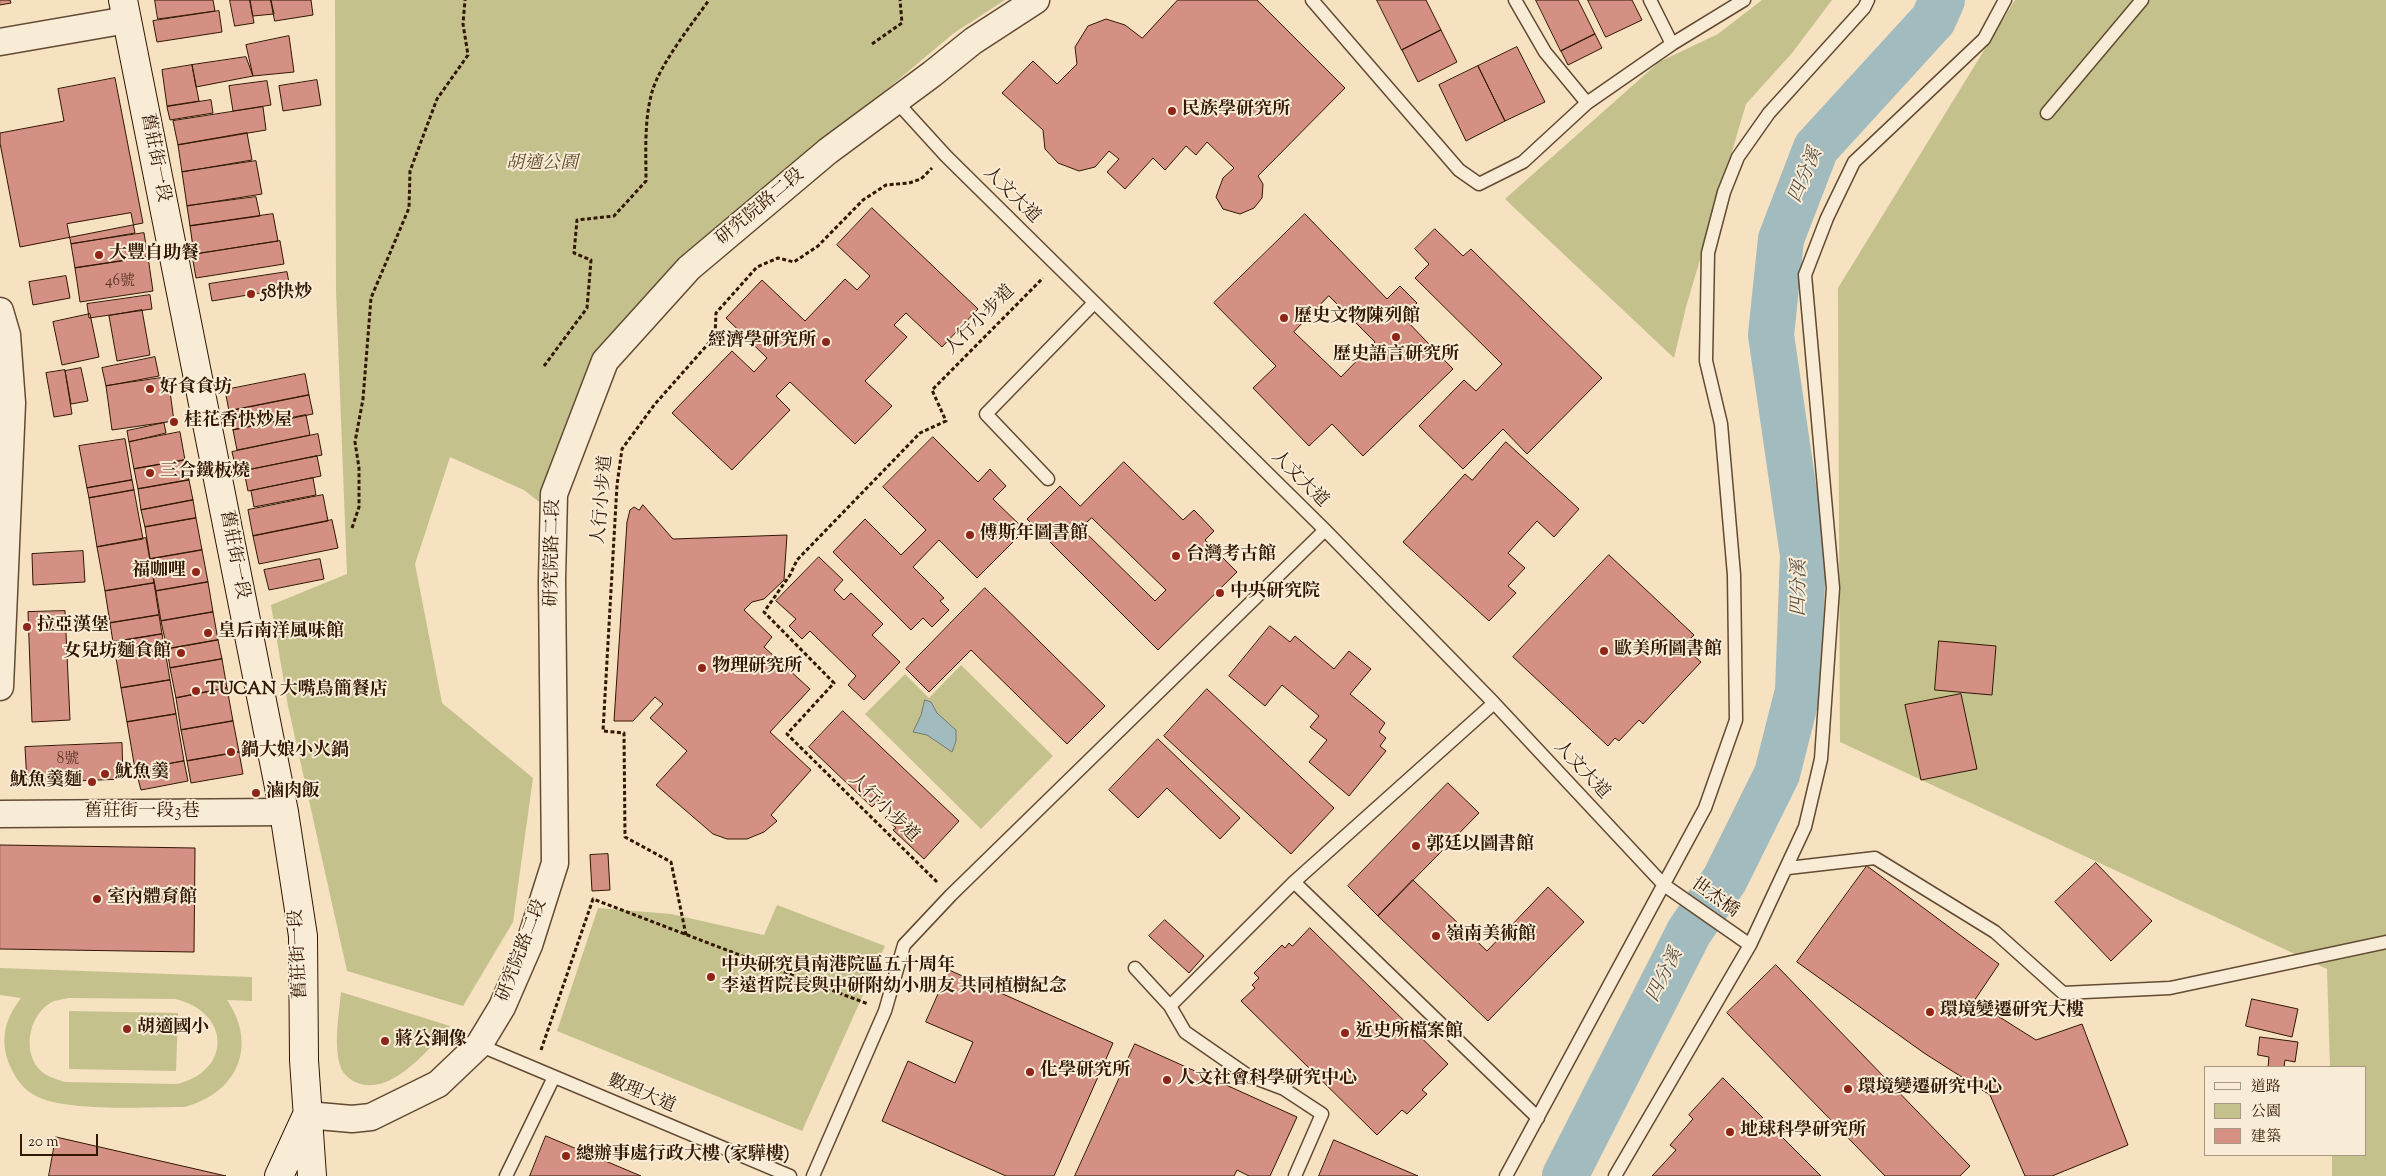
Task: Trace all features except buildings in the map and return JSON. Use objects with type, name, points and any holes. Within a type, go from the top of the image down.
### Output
[{"type":"main road","name":"舊莊街一段","points":[[125,10],[284,812],[303,936],[307,1114]]},
{"type":"main road","points":[[280,1176],[307,1114]]},
{"type":"main road","points":[[307,1114],[312,1176]]},
{"type":"street","name":"研究院路二段","points":[[307,1114],[352,1119],[371,1118],[438,1084],[479,1045],[502,1007],[530,945],[556,863],[552,580],[554,494],[605,361],[689,268],[828,150],[974,41],[1036,0]]},
{"type":"street","points":[[0,42],[125,10]]},
{"type":"street","points":[[0,687],[5,478],[12,403],[2,326]]},
{"type":"street","name":"舊莊街一段3巷","points":[[0,814],[284,812]]},
{"type":"lane","points":[[1312,0],[1459,170],[1479,184],[1523,162],[1587,103],[1672,44],[1744,0]]},
{"type":"lane","points":[[1515,0],[1545,52],[1587,103]]},
{"type":"lane","points":[[1650,0],[1672,44]]},
{"type":"lane","points":[[1506,1176],[1668,888],[1705,808],[1736,720],[1734,575],[1722,424],[1706,361],[1708,253],[1724,192],[1738,157],[1769,112],[1864,8],[1868,0]]},
{"type":"lane","points":[[1615,1176],[1750,945],[1788,868],[1805,827],[1821,759],[1833,588],[1805,275],[1827,218],[1854,162],[1984,39],[2005,0]]},
{"type":"lane","points":[[2047,113],[2142,0]]},
{"type":"lane","name":"人文大道","points":[[895,100],[946,156],[1325,530],[1494,704],[1668,888]]},
{"type":"lane","points":[[1048,479],[986,414],[1094,303]]},
{"type":"lane","points":[[813,1176],[885,1011],[904,945],[951,895],[1325,530]]},
{"type":"lane","points":[[1170,1006],[1294,882],[1494,704]]},
{"type":"lane","points":[[1788,868],[1875,858],[1995,932],[2063,993],[2170,988],[2386,942]]},
{"type":"lane","points":[[1294,882],[1538,1118]]},
{"type":"lane","name":"世杰橋","points":[[1668,888],[1750,945]]},
{"type":"lane","points":[[1135,968],[1170,1006],[1185,1032],[1247,1075],[1284,1089],[1322,1114],[1295,1176]]},
{"type":"lane","name":"數理大道","points":[[479,1045],[790,1176]]},
{"type":"lane","points":[[506,1176],[554,1077]]},
{"type":"path","points":[[352,528],[359,507],[359,468],[354,442],[363,399],[370,298],[409,208],[410,171],[437,99],[468,55],[463,24],[464,0]]},
{"type":"path","points":[[544,366],[586,308],[590,260],[574,253],[577,220],[614,216],[646,181],[646,124],[652,91],[661,72],[709,0]]},
{"type":"path","points":[[872,44],[902,23],[900,0]]},
{"type":"path","name":"人行小步道","points":[[686,935],[671,862],[625,837],[624,733],[603,731],[616,495],[622,449],[655,404],[714,336],[716,313],[757,267],[778,258],[794,262],[818,246],[862,200],[886,185],[909,183],[921,178],[946,156]]},
{"type":"path","name":"人行小步道","points":[[951,895],[787,734],[834,684],[764,612],[790,575],[797,560],[920,434],[946,421],[932,390],[1049,272]]},
{"type":"path","points":[[534,1069],[593,899],[885,1011]]},
{"type":"green space","name":"胡適公園","points":[[335,0],[1005,0],[954,33],[800,162],[685,253],[597,352],[543,505],[524,490],[450,457],[415,564],[442,703],[533,778],[513,922],[463,1006],[347,971],[288,706],[271,605],[347,574],[336,291]]},
{"type":"green space","points":[[1762,0],[1832,0],[1792,53],[1746,104],[1686,307],[1674,358],[1505,199],[1659,62],[1718,34]]},
{"type":"green space","points":[[2015,0],[2386,0],[2386,1176],[2332,1176],[2332,1156],[2366,1156],[2366,1066],[2330,1066],[2327,969],[1840,742],[1838,288]]},
{"type":"green space","points":[[961,665],[1053,756],[981,829],[865,714],[905,674],[929,698]]},
{"type":"green space","points":[[777,905],[885,946],[802,1131],[557,1031],[598,908],[671,914],[764,935]]},
{"type":"green space","points":[[0,968],[252,977],[252,1001],[227,1000],[236,1018],[241,1035],[241,1051],[237,1066],[229,1080],[217,1091],[202,1101],[184,1107],[86,1107],[49,1101],[31,1093],[19,1082],[13,1072],[8,1061],[5,1043],[8,1020],[21,998],[0,995]],"holes":[[[69,998],[175,999],[193,1006],[207,1016],[215,1028],[218,1042],[215,1055],[208,1067],[195,1077],[177,1084],[65,1082],[44,1073],[33,1060],[30,1051],[30,1041],[34,1022],[39,1013],[54,1001]]]},
{"type":"green space","points":[[341,992],[450,1026],[422,1056],[398,1075],[386,1082],[373,1085],[361,1084],[344,1074],[337,1050]]},
{"type":"green space","points":[[69,1011],[178,1013],[176,1071],[69,1069]]},
{"type":"water","points":[[925,700],[931,702],[937,713],[956,730],[956,741],[952,752],[927,735],[913,732],[921,715]]},
{"type":"waterway","name":"四分溪","points":[[1565,1176],[1689,932],[1725,879],[1777,774],[1798,691],[1803,555],[1771,335],[1781,239],[1816,148],[1933,20],[1942,0]]},
{"type":"place","name":"民族學研究所","points":[[1172,111]]},
{"type":"place","name":"大豐自助餐","points":[[99,255]]},
{"type":"place","name":"58快炒","points":[[251,294]]},
{"type":"place","name":"歷史文物陳列館","points":[[1284,318]]},
{"type":"place","name":"歷史語言研究所","points":[[1396,337]]},
{"type":"place","name":"經濟學研究所","points":[[826,342]]},
{"type":"place","name":"好食食坊","points":[[150,389]]},
{"type":"place","name":"桂花香快炒屋","points":[[174,422]]},
{"type":"place","name":"三合鐵板燒","points":[[150,473]]},
{"type":"place","name":"傅斯年圖書館","points":[[970,535]]},
{"type":"place","name":"台灣考古館","points":[[1176,556]]},
{"type":"place","name":"福咖哩","points":[[196,572]]},
{"type":"place","name":"中央研究院","points":[[1220,593]]},
{"type":"place","name":"拉亞漢堡","points":[[27,627]]},
{"type":"place","name":"皇后南洋風味館","points":[[208,633]]},
{"type":"place","name":"歐美所圖書館","points":[[1604,651]]},
{"type":"place","name":"女兒坊麵食館","points":[[181,653]]},
{"type":"place","name":"物理研究所","points":[[702,668]]},
{"type":"place","name":"TUCAN 大嘴鳥簡餐店","points":[[196,691]]},
{"type":"place","name":"鍋大娘小火鍋","points":[[231,752]]},
{"type":"place","name":"魷魚羹","points":[[105,774]]},
{"type":"place","name":"魷魚羹麵","points":[[92,782]]},
{"type":"place","name":"滷肉飯","points":[[256,793]]},
{"type":"place","name":"郭廷以圖書館","points":[[1416,846]]},
{"type":"place","name":"室內體育館","points":[[97,899]]},
{"type":"place","name":"嶺南美術館","points":[[1436,936]]},
{"type":"place","name":"中央研究員南港院區五十周年 李遠哲院長與中研附幼小朋友 共同植樹紀念","points":[[711,977]]},
{"type":"place","name":"環境變遷研究大樓","points":[[1930,1012]]},
{"type":"place","name":"胡適國小","points":[[127,1029]]},
{"type":"place","name":"近史所檔案館","points":[[1345,1033]]},
{"type":"place","name":"蔣公銅像","points":[[385,1041]]},
{"type":"place","name":"化學研究所","points":[[1030,1072]]},
{"type":"place","name":"人文社會科學研究中心","points":[[1167,1080]]},
{"type":"place","name":"環境變遷研究中心","points":[[1848,1089]]},
{"type":"place","name":"地球科學研究所","points":[[1730,1132]]},
{"type":"place","name":"總辦事處行政大樓 (家驊樓)","points":[[566,1156]]}]
